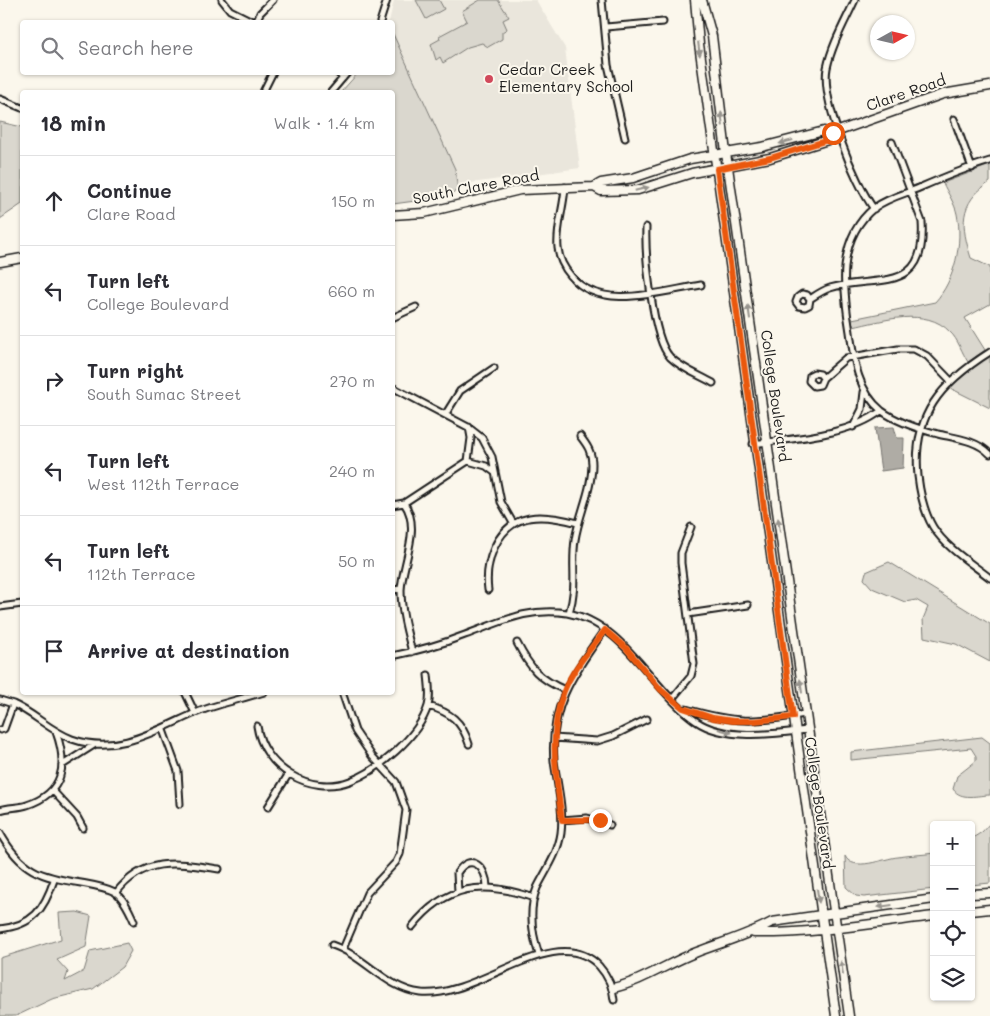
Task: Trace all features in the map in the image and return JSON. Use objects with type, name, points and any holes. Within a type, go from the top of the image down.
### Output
[{"type":"street","points":[[222,0],[230,10],[251,20]]},
{"type":"street","points":[[256,20],[260,13],[273,0]]},
{"type":"street","points":[[381,20],[387,0]]},
{"type":"street","points":[[602,0],[608,65],[625,138]]},
{"type":"street","name":"College Boulevard","points":[[695,0],[698,44],[717,169],[753,444],[836,1016]]},
{"type":"street","name":"College Boulevard","points":[[702,0],[712,36],[726,153],[849,1016]]},
{"type":"street","points":[[855,0],[833,46],[826,74],[828,100],[836,132],[866,198],[874,209]]},
{"type":"street","points":[[606,28],[662,22]]},
{"type":"street","points":[[264,90],[272,75]]},
{"type":"street","points":[[340,75],[343,78]]},
{"type":"street","points":[[334,90],[346,75]]},
{"type":"street","name":"Clare Road","points":[[726,153],[770,146],[824,131],[836,132],[943,94],[990,86]]},
{"type":"street","points":[[0,99],[20,107]]},
{"type":"street","points":[[954,119],[972,168]]},
{"type":"street","name":"Clare Road","points":[[728,167],[770,158],[828,140],[836,132]]},
{"type":"street","points":[[810,299],[825,290],[897,278],[908,270],[917,257],[923,236],[922,222],[892,142]]},
{"type":"street","name":"South Clare Road","points":[[395,215],[424,212],[520,190],[594,187],[601,183],[632,178],[690,159],[726,153]]},
{"type":"street","points":[[990,162],[911,192],[874,209],[854,235],[844,260],[844,286],[853,356],[864,391],[881,411],[895,419],[969,441],[986,449],[990,454]]},
{"type":"street","name":"South Clare Road","points":[[594,187],[601,191],[638,190],[686,175],[728,167]]},
{"type":"street","points":[[565,187],[558,239],[560,258],[573,278],[596,294],[614,297],[701,285]]},
{"type":"street","points":[[646,227],[645,243],[658,333],[665,350],[682,366],[713,383]]},
{"type":"street","points":[[0,262],[20,258]]},
{"type":"street","points":[[395,317],[416,307]]},
{"type":"street","points":[[823,378],[838,364],[853,356],[898,349],[914,349],[927,356],[951,381]]},
{"type":"street","points":[[990,352],[951,381],[926,413],[921,428],[916,460],[923,505],[933,528],[948,545],[990,578]]},
{"type":"street","points":[[446,415],[453,399],[460,391],[494,368]]},
{"type":"street","points":[[395,391],[446,415],[468,427],[482,438],[492,457],[501,502],[513,524]]},
{"type":"street","points":[[853,427],[862,409],[864,391]]},
{"type":"street","points":[[753,444],[853,427],[870,420],[881,411]]},
{"type":"street","points":[[468,427],[471,438],[468,461]]},
{"type":"street","points":[[569,613],[575,594],[574,557],[578,523],[590,485],[592,464],[588,445],[580,436]]},
{"type":"street","points":[[395,504],[404,503],[468,461],[486,466],[494,473]]},
{"type":"street","points":[[404,503],[410,516],[411,530],[401,589],[412,652]]},
{"type":"street","points":[[488,590],[486,579],[490,557],[497,543],[513,524],[534,517],[548,516],[578,523]]},
{"type":"street","points":[[672,698],[690,676],[694,664],[681,553],[691,527]]},
{"type":"street","points":[[395,590],[401,589]]},
{"type":"street","points":[[0,607],[20,604]]},
{"type":"street","points":[[688,614],[748,605]]},
{"type":"street","points":[[395,655],[465,635],[519,614],[545,611],[569,613],[605,630],[626,648],[661,690],[696,721],[734,734],[763,734],[807,730]]},
{"type":"street","points":[[539,955],[533,933],[534,898],[554,858],[560,839],[562,820],[554,758],[554,738],[564,690],[605,630]]},
{"type":"street","points":[[517,643],[536,673],[546,682],[564,690]]},
{"type":"street","points":[[257,726],[259,740],[269,756],[288,775],[305,782],[330,785],[348,782],[379,764],[413,733],[428,706],[428,675]]},
{"type":"street","points":[[186,695],[195,713]]},
{"type":"street","points":[[0,810],[27,805],[53,790],[64,764],[94,745],[138,738],[163,730],[195,713],[254,695]]},
{"type":"street","points":[[343,695],[364,747],[396,782],[404,799],[406,812],[403,844],[396,862],[367,892],[343,949]]},
{"type":"street","points":[[0,700],[13,704],[39,718],[56,732],[94,745]]},
{"type":"street","points":[[0,730],[4,729],[13,704]]},
{"type":"street","points":[[428,706],[449,714],[459,721],[469,744]]},
{"type":"street","points":[[683,708],[713,718],[733,721],[754,721],[805,714]]},
{"type":"street","points":[[554,738],[597,740],[613,736],[647,719]]},
{"type":"street","points":[[163,730],[178,771],[180,804]]},
{"type":"street","points":[[56,732],[64,764]]},
{"type":"street","points":[[268,807],[288,775]]},
{"type":"street","points":[[53,790],[83,828]]},
{"type":"street","points":[[562,820],[587,818],[610,825]]},
{"type":"street","points":[[0,833],[16,859],[41,876],[54,880],[94,885],[116,893],[134,921]]},
{"type":"street","points":[[116,893],[126,881],[139,872],[156,865],[172,862],[219,868]]},
{"type":"street","points":[[458,892],[457,873],[471,863],[482,867],[486,872],[487,887]]},
{"type":"street","points":[[0,929],[28,921],[42,909],[54,880]]},
{"type":"street","points":[[412,927],[434,904],[458,892],[487,887],[534,898]]},
{"type":"street","points":[[975,894],[990,893]]},
{"type":"street","points":[[612,988],[638,981],[696,952],[752,933],[772,922],[930,900]]},
{"type":"street","points":[[975,911],[990,909]]},
{"type":"street","points":[[752,933],[781,934],[930,916]]},
{"type":"street","points":[[332,945],[358,957],[393,984],[407,990],[430,993],[458,989],[539,955],[565,950],[587,957],[603,970],[612,988],[614,1000]]},
{"type":"shaded area","points":[[394,0],[536,0],[565,48],[580,168],[457,185],[455,169],[395,38],[395,20],[389,20]]},
{"type":"shaded area","points":[[416,0],[439,0],[444,9],[426,19]]},
{"type":"shaded area","points":[[480,0],[498,0],[509,17],[503,20],[507,29],[502,32],[502,39],[488,47],[482,43],[468,47],[443,63],[440,57],[436,60],[431,44],[440,39],[439,36],[467,21],[462,11]]},
{"type":"shaded area","points":[[395,38],[455,169],[458,191],[430,199],[395,204],[395,90],[343,90],[356,75],[395,75]]},
{"type":"shaded area","points":[[0,122],[20,127],[20,205],[0,219]]},
{"type":"shaded area","points":[[990,165],[990,182],[972,198],[967,207],[964,225],[971,258],[990,267],[990,304],[965,318],[985,350],[968,362],[953,335],[940,324],[929,319],[916,317],[890,319],[853,327],[852,319],[935,302],[948,283],[956,261],[959,237],[956,210],[943,183]]},
{"type":"shaded area","points":[[990,356],[990,408],[950,388],[966,372]]},
{"type":"shaded area","points":[[894,427],[897,438],[904,438],[903,468],[881,471],[875,428]]},
{"type":"shaded area","points":[[889,562],[990,624],[990,662],[956,644],[924,637],[923,619],[928,607],[916,600],[905,602],[872,588],[864,579],[866,572]]},
{"type":"shaded area","points":[[982,737],[990,743],[990,795],[965,796],[956,793],[953,789],[957,776],[976,761],[976,756],[971,748],[851,760],[851,752]]},
{"type":"shaded area","points":[[990,823],[990,883],[975,885],[975,836]]},
{"type":"shaded area","points":[[930,853],[930,889],[864,897],[856,896],[846,887],[845,856],[849,861],[862,864]]},
{"type":"shaded area","points":[[77,912],[91,916],[86,947],[57,960],[68,972],[65,981],[84,971],[90,951],[127,943],[131,951],[122,967],[93,989],[52,999],[16,1016],[0,1016],[0,958],[61,939],[59,913]]},
{"type":"place","name":"Cedar Creek Elementary School","points":[[489,79]]},
{"type":"route","points":[[600,820],[587,818],[562,820],[554,758],[554,738],[564,690],[605,630],[626,648],[661,690],[683,708],[713,718],[733,721],[793,717],[753,444],[717,169],[770,158],[828,140],[833,133]]}]
